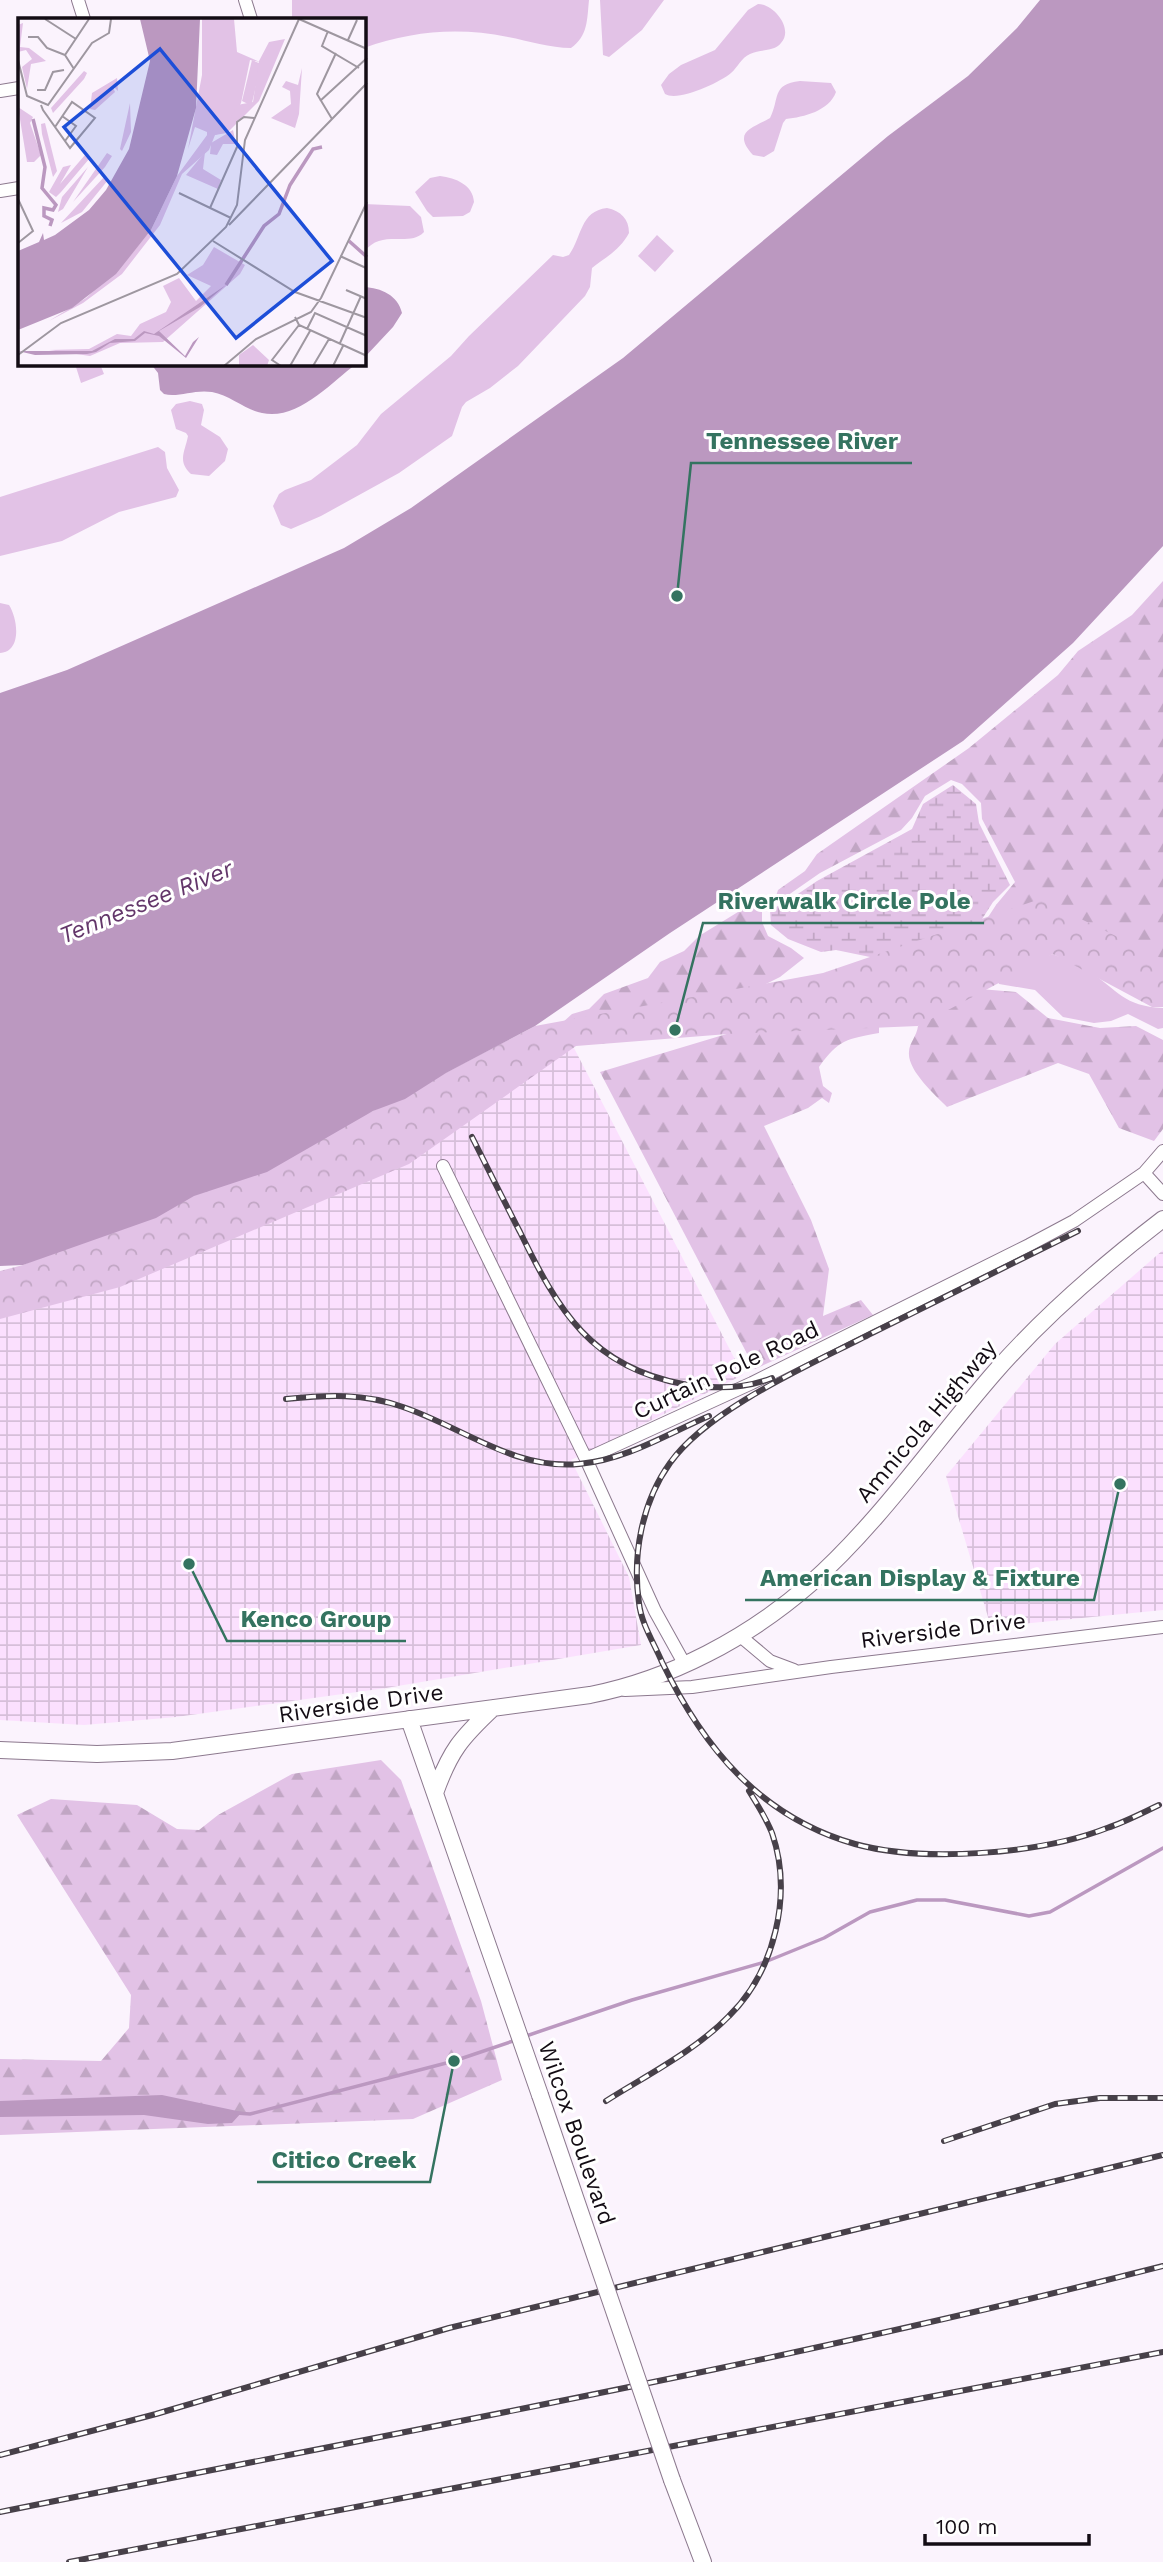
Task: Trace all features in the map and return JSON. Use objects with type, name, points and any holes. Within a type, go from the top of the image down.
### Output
[{"type":"main road","name":"Amnicola Highway","points":[[719,1647],[777,1610],[826,1568],[871,1520],[995,1372],[1040,1324],[1087,1280],[1163,1219]]},
{"type":"main road","name":"Riverside Drive","points":[[0,1751],[84,1754],[172,1751],[607,1692],[648,1680],[719,1647]]},
{"type":"main road","points":[[435,1793],[444,1766],[457,1744],[493,1708]]},
{"type":"main road","name":"Wilcox Boulevard","points":[[410,1719],[672,2480],[703,2562]]},
{"type":"street","points":[[78,0],[84,18]]},
{"type":"street","points":[[245,0],[251,18]]},
{"type":"street","points":[[0,91],[18,88]]},
{"type":"street","points":[[0,191],[18,188]]},
{"type":"street","name":"Curtain Pole Road","points":[[586,1459],[752,1383],[1074,1221],[1144,1173],[1163,1151]]},
{"type":"street","points":[[443,1166],[586,1459],[655,1611],[685,1665]]},
{"type":"street","points":[[1144,1173],[1163,1194]]},
{"type":"street","name":"Riverside Drive","points":[[739,1635],[770,1661],[798,1671],[1163,1627]]},
{"type":"street","points":[[607,1692],[692,1686],[798,1671]]},
{"type":"shaded area","points":[[574,1048],[743,1375],[571,1460],[629,1577],[641,1645],[386,1688],[176,1717],[84,1725],[0,1720],[0,1312],[539,1056]]},
{"type":"shaded area","points":[[1163,1250],[1163,1610],[991,1627],[946,1476],[1055,1344]]},
{"type":"green space","points":[[292,0],[589,0],[584,33],[571,48],[471,32],[417,34],[366,47],[366,18],[292,18]]},
{"type":"green space","points":[[600,0],[664,0],[642,30],[609,57],[603,55]]},
{"type":"green space","points":[[758,4],[770,8],[784,25],[784,37],[778,46],[747,56],[731,73],[708,86],[679,96],[665,94],[661,85],[669,74],[681,65],[715,50],[748,10]]},
{"type":"green space","points":[[800,81],[831,83],[836,92],[833,99],[822,108],[808,115],[786,119],[774,151],[764,157],[753,155],[747,147],[744,135],[770,118],[780,89],[784,85]]},
{"type":"green space","points":[[440,176],[458,181],[471,191],[474,202],[470,212],[463,216],[433,217],[427,211],[415,192],[430,178]]},
{"type":"green space","points":[[366,204],[410,206],[421,217],[424,232],[418,236],[387,239],[371,245],[366,250]]},
{"type":"green space","points":[[607,208],[616,211],[626,220],[629,233],[625,239],[592,268],[590,287],[585,296],[518,366],[490,388],[466,402],[452,436],[399,473],[321,516],[291,529],[281,525],[273,506],[279,494],[311,480],[357,445],[381,414],[451,356],[553,255],[569,255],[587,219],[598,210]]},
{"type":"green space","points":[[657,235],[674,251],[655,272],[638,256]]},
{"type":"green space","points":[[101,366],[104,374],[81,383],[76,367]]},
{"type":"green space","points":[[190,401],[202,404],[204,410],[201,425],[220,437],[228,449],[225,461],[209,476],[191,474],[184,465],[183,456],[188,436],[176,429],[171,410],[176,404]]},
{"type":"green space","points":[[158,447],[165,452],[167,468],[179,490],[176,497],[119,512],[62,541],[0,556],[0,497]]},
{"type":"green space","points":[[1163,581],[1163,977],[1137,979],[979,931],[1015,882],[982,819],[981,803],[962,784],[951,780],[925,796],[901,830],[820,873],[784,898],[776,896],[778,890],[805,871],[817,854],[969,748],[1058,675],[1078,651],[1132,615]]},
{"type":"green space","points":[[0,603],[9,605],[16,634],[12,647],[0,653]]},
{"type":"green space","points":[[953,785],[976,804],[979,823],[1010,885],[993,902],[977,927],[875,958],[836,950],[821,952],[788,939],[771,925],[770,910],[912,829],[923,804]]},
{"type":"green space","points":[[1040,899],[1163,959],[1163,1007],[1152,1007],[1053,954],[918,1026],[728,1034],[576,1046],[409,1164],[120,1287],[0,1319],[0,1271],[23,1265],[373,1111],[535,1026],[823,973]]},
{"type":"green space","points":[[751,904],[762,906],[762,922],[768,936],[804,958],[780,977],[754,990],[562,1023],[572,1014],[589,1009],[604,994],[648,978],[660,962],[684,951],[699,936]]},
{"type":"green space","points":[[1053,954],[1089,971],[1130,1001],[1163,1008],[1163,1028],[1158,1029],[1128,1014],[1111,1021],[1094,1023],[1063,1017],[1035,990],[999,984],[995,975]]},
{"type":"green space","points":[[980,989],[1016,992],[1048,1018],[1100,1028],[1136,1026],[1163,1040],[1163,1129],[1154,1141],[1119,1128],[1089,1074],[1058,1063],[947,1107],[917,1074],[912,1066],[909,1049],[918,1026],[932,1014]]},
{"type":"green space","points":[[790,1015],[879,1019],[879,1033],[844,1042],[832,1051],[819,1067],[823,1086],[832,1093],[829,1103],[822,1098],[808,1108],[764,1126],[811,1220],[829,1269],[823,1316],[861,1300],[873,1315],[755,1369],[600,1072]]},
{"type":"green space","points":[[381,1760],[401,1780],[481,2001],[502,2080],[413,2119],[0,2135],[0,2059],[101,2061],[129,2028],[131,1995],[17,1815],[51,1799],[137,1805],[177,1829],[199,1830],[218,1815],[292,1774]]},
{"type":"water","name":"Tennessee River","points":[[1040,0],[1163,0],[1163,546],[1073,643],[963,741],[670,933],[535,1026],[446,1073],[405,1099],[373,1111],[267,1172],[194,1196],[156,1218],[23,1265],[0,1266],[0,693],[67,670],[344,548],[411,508],[623,358],[888,136],[968,76],[1017,28]]},
{"type":"water","points":[[366,287],[377,289],[397,301],[402,313],[393,327],[366,356]]},
{"type":"water","points":[[153,366],[354,366],[313,399],[301,406],[275,414],[256,411],[212,392],[164,394],[160,390],[158,373]]},
{"type":"water","points":[[162,2095],[242,2112],[232,2123],[208,2124],[144,2115],[0,2117],[0,2101]]},
{"type":"waterway","points":[[526,2036],[632,2000],[765,1962],[824,1938],[870,1912],[917,1900],[945,1900],[1029,1916],[1050,1912],[1163,1848]]},
{"type":"waterway","points":[[236,2113],[250,2114],[454,2061],[516,2040]]},
{"type":"railway","points":[[472,1137],[549,1286],[581,1331],[601,1349],[624,1364],[651,1376],[683,1384],[728,1387],[772,1378]]},
{"type":"railway","points":[[1078,1231],[792,1373],[735,1406],[687,1443],[660,1478],[646,1512],[638,1548],[639,1603],[648,1633],[678,1693],[716,1750],[738,1775],[763,1797],[821,1832],[883,1850],[982,1853],[1080,1837],[1159,1805]]},
{"type":"railway","points":[[286,1399],[345,1396],[388,1402],[425,1415],[510,1454],[555,1464],[596,1462],[630,1452],[709,1416]]},
{"type":"railway","points":[[606,2101],[670,2062],[716,2029],[745,1998],[758,1977],[776,1930],[781,1881],[772,1833],[749,1791]]},
{"type":"railway","points":[[944,2141],[1055,2104],[1100,2098],[1163,2098]]},
{"type":"railway","points":[[0,2455],[156,2414],[449,2328],[1163,2155]]},
{"type":"railway","points":[[0,2512],[729,2366],[1019,2302],[1163,2266]]},
{"type":"railway","points":[[69,2562],[1163,2352]]},
{"type":"place","name":"Tennessee River","points":[[677,596]]},
{"type":"place","name":"Riverwalk Circle Pole","points":[[675,1030]]},
{"type":"place","name":"American Display & Fixture","points":[[1120,1484]]},
{"type":"place","name":"Kenco Group","points":[[189,1564]]},
{"type":"place","name":"Citico Creek","points":[[454,2061]]}]
